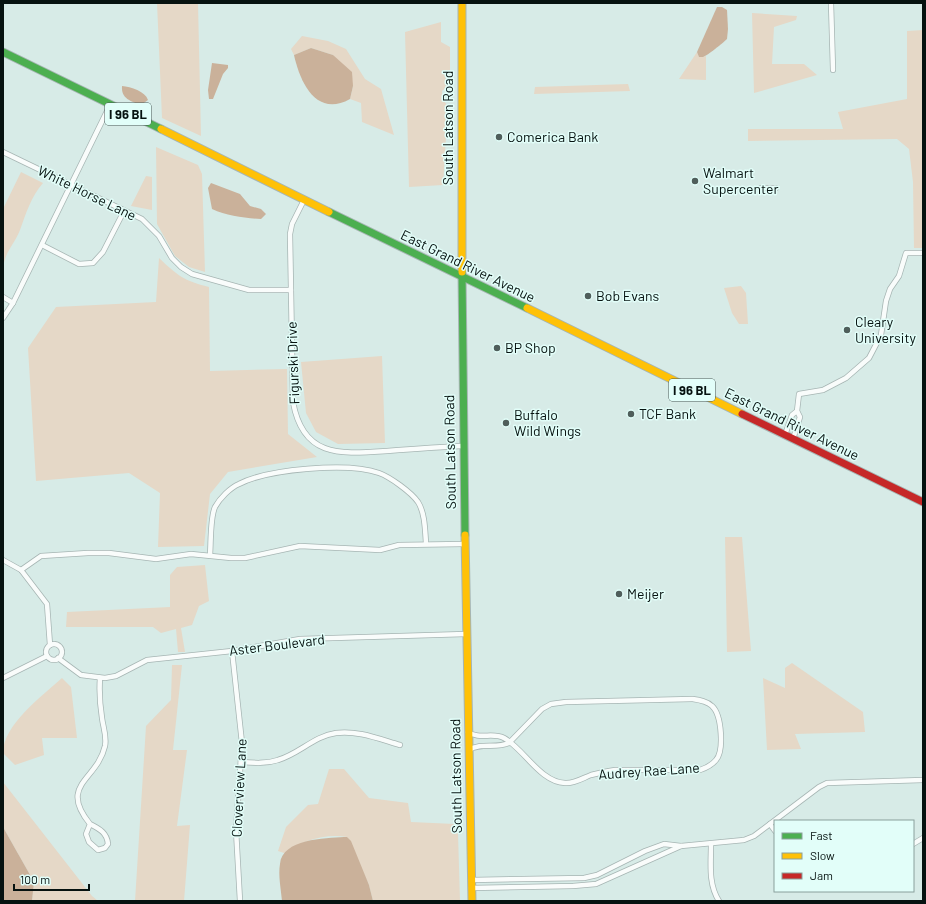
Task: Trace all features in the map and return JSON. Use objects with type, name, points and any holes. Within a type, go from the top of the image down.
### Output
[{"type":"main road","name":"South Latson Road","points":[[462,3],[461,277],[464,544],[472,901]]},
{"type":"main road","name":"East Grand River Avenue","points":[[3,52],[923,502]]},
{"type":"street","points":[[831,3],[833,70]]},
{"type":"street","points":[[3,318],[14,303],[110,105]]},
{"type":"street","name":"White Horse Lane","points":[[3,152],[142,219],[159,236],[172,258],[181,267],[192,274],[249,290],[291,290]]},
{"type":"street","points":[[761,188],[776,188]]},
{"type":"street","name":"Figurski Drive","points":[[304,200],[292,224],[290,234],[293,402],[296,417],[302,429],[312,441],[322,448],[346,454],[463,446]]},
{"type":"street","points":[[42,245],[79,264],[93,263],[103,252],[124,211]]},
{"type":"street","points":[[792,439],[800,417],[797,411],[799,394],[828,387],[857,370],[869,358],[881,335],[886,301],[890,289],[899,276],[906,253],[923,253]]},
{"type":"street","points":[[3,297],[14,303]]},
{"type":"street","points":[[785,435],[792,415],[797,411]]},
{"type":"street","points":[[210,555],[215,508],[224,495],[239,484],[267,475],[288,470],[312,468],[359,468],[380,473],[409,491],[418,503],[423,518],[426,543]]},
{"type":"street","points":[[21,570],[41,556],[54,555],[109,553],[156,559],[191,554],[210,555],[221,558],[245,558],[300,546],[380,550],[399,545],[426,543],[464,544]]},
{"type":"street","points":[[3,560],[21,570],[47,604],[50,645]]},
{"type":"street","name":"Aster Boulevard","points":[[100,678],[116,676],[147,660],[232,651],[300,639],[466,634]]},
{"type":"street","points":[[56,644],[60,648],[61,653],[58,658],[52,660],[47,656],[46,649],[50,645],[56,644]]},
{"type":"street","name":"Cloverview Lane","points":[[232,651],[242,737],[236,830],[240,901]]},
{"type":"street","points":[[3,678],[47,656]]},
{"type":"street","points":[[58,658],[82,675],[100,678],[105,746],[101,758],[79,789],[76,798],[78,806],[90,824],[100,829],[107,836],[108,844],[105,848],[98,850],[90,842],[86,834],[90,824]]},
{"type":"street","name":"Audrey Rae Lane","points":[[468,732],[476,736],[496,736],[504,738],[509,743],[543,774],[555,781],[565,783],[615,770],[700,770],[707,768],[716,760],[721,752],[720,723],[713,706],[703,701],[692,699],[566,702],[551,704],[542,709],[509,743]]},
{"type":"street","points":[[241,762],[262,763],[278,760],[317,739],[337,733],[356,733],[400,745]]},
{"type":"street","points":[[469,750],[478,746],[503,746],[509,743]]},
{"type":"street","points":[[775,820],[819,787],[827,783],[923,780]]},
{"type":"street","points":[[471,880],[591,876],[645,851],[664,844],[681,846],[744,840],[754,836],[774,821]]},
{"type":"street","points":[[770,824],[774,830]]},
{"type":"street","points":[[914,843],[923,838]]},
{"type":"street","points":[[711,844],[711,873],[713,888],[719,901]]},
{"type":"street","points":[[472,888],[596,884],[681,846]]},
{"type":"street","points":[[626,861],[630,869]]},
{"type":"street","points":[[558,878],[559,886]]},
{"type":"street","points":[[512,879],[513,887]]},
{"type":"shaded area","points":[[157,3],[198,3],[201,136],[162,118]]},
{"type":"shaded area","points":[[717,7],[722,7],[727,10],[727,39],[708,54],[703,57],[699,57],[697,52]]},
{"type":"shaded area","points":[[752,13],[797,16],[796,20],[774,27],[772,64],[804,64],[817,75],[754,93]]},
{"type":"shaded area","points":[[441,22],[441,42],[450,47],[450,84],[442,91],[443,100],[448,106],[443,185],[409,187],[405,32]]},
{"type":"shaded area","points":[[923,30],[923,248],[914,248],[913,182],[909,149],[897,139],[748,141],[748,129],[843,129],[838,112],[907,99],[907,31]]},
{"type":"shaded area","points":[[302,36],[328,41],[346,49],[365,79],[381,89],[394,135],[362,122],[361,103],[350,99],[353,86],[333,55],[311,48],[294,55],[291,49]]},
{"type":"shaded area","points":[[311,48],[333,55],[352,72],[353,86],[350,99],[338,104],[328,104],[319,101],[305,86],[300,76],[294,55]]},
{"type":"shaded area","points":[[697,52],[699,57],[706,56],[706,80],[679,79]]},
{"type":"shaded area","points":[[212,63],[228,65],[228,68],[223,74],[213,99],[209,99],[208,90]]},
{"type":"shaded area","points":[[628,84],[630,91],[534,94],[535,87]]},
{"type":"shaded area","points":[[122,86],[133,88],[141,92],[148,100],[141,105],[130,101],[123,94]]},
{"type":"shaded area","points":[[156,147],[198,165],[202,174],[205,272],[189,267],[175,256],[157,224]]},
{"type":"shaded area","points":[[21,172],[43,183],[29,205],[18,235],[6,256],[3,267],[3,209]]},
{"type":"shaded area","points":[[146,176],[152,177],[152,210],[131,206]]},
{"type":"shaded area","points":[[211,183],[240,194],[250,206],[261,209],[266,214],[261,219],[249,218],[230,215],[212,209],[208,188]]},
{"type":"shaded area","points":[[159,258],[181,277],[209,287],[210,371],[287,369],[288,434],[317,457],[228,472],[210,494],[204,546],[158,547],[160,493],[129,473],[36,481],[28,348],[56,307],[156,302]]},
{"type":"shaded area","points":[[741,286],[746,293],[748,324],[739,324],[732,313],[724,288]]},
{"type":"shaded area","points":[[382,356],[385,443],[338,444],[316,432],[306,413],[301,362]]},
{"type":"shaded area","points":[[725,537],[742,537],[751,651],[727,652]]},
{"type":"shaded area","points":[[205,565],[209,601],[199,606],[192,625],[181,628],[185,652],[178,652],[176,629],[161,633],[153,627],[66,627],[67,612],[170,607],[170,575],[177,567]]},
{"type":"shaded area","points":[[792,663],[863,712],[865,732],[795,734],[801,749],[767,750],[763,678],[785,688],[785,668]]},
{"type":"shaded area","points":[[172,665],[182,665],[173,750],[187,750],[177,826],[190,825],[184,901],[135,901],[146,726],[171,700]]},
{"type":"shaded area","points":[[62,678],[71,687],[77,738],[42,738],[44,755],[15,765],[3,753],[9,732],[25,712]]},
{"type":"shaded area","points":[[329,769],[344,769],[369,798],[408,803],[411,822],[455,824],[458,833],[460,901],[373,901],[369,885],[347,837],[322,837],[298,845],[284,853],[278,851],[286,827],[308,805],[318,804]]},
{"type":"shaded area","points":[[3,782],[92,896],[98,901],[32,901],[34,882],[3,827]]},
{"type":"shaded area","points":[[3,827],[34,882],[32,901],[3,901]]},
{"type":"shaded area","points":[[347,837],[351,841],[369,885],[373,901],[282,901],[279,868],[283,856],[288,849],[316,839]]},
{"type":"traffic: fast","points":[[3,52],[161,129]]},
{"type":"traffic: fast","points":[[329,212],[527,308]]},
{"type":"traffic: fast","points":[[462,272],[465,535]]},
{"type":"traffic: slow","points":[[462,3],[462,272]]},
{"type":"traffic: slow","points":[[161,129],[329,212]]},
{"type":"traffic: slow","points":[[527,308],[742,414]]},
{"type":"traffic: slow","points":[[465,535],[472,901]]},
{"type":"traffic: jam","points":[[742,414],[923,502]]},
{"type":"place","name":"Comerica Bank","points":[[499,137]]},
{"type":"place","name":"Walmart Supercenter","points":[[695,181]]},
{"type":"place","name":"Bob Evans","points":[[588,296]]},
{"type":"place","name":"Cleary University","points":[[847,330]]},
{"type":"place","name":"BP Shop","points":[[497,348]]},
{"type":"place","name":"TCF Bank","points":[[631,414]]},
{"type":"place","name":"Buffalo Wild Wings","points":[[506,423]]},
{"type":"place","name":"Meijer","points":[[619,594]]}]
